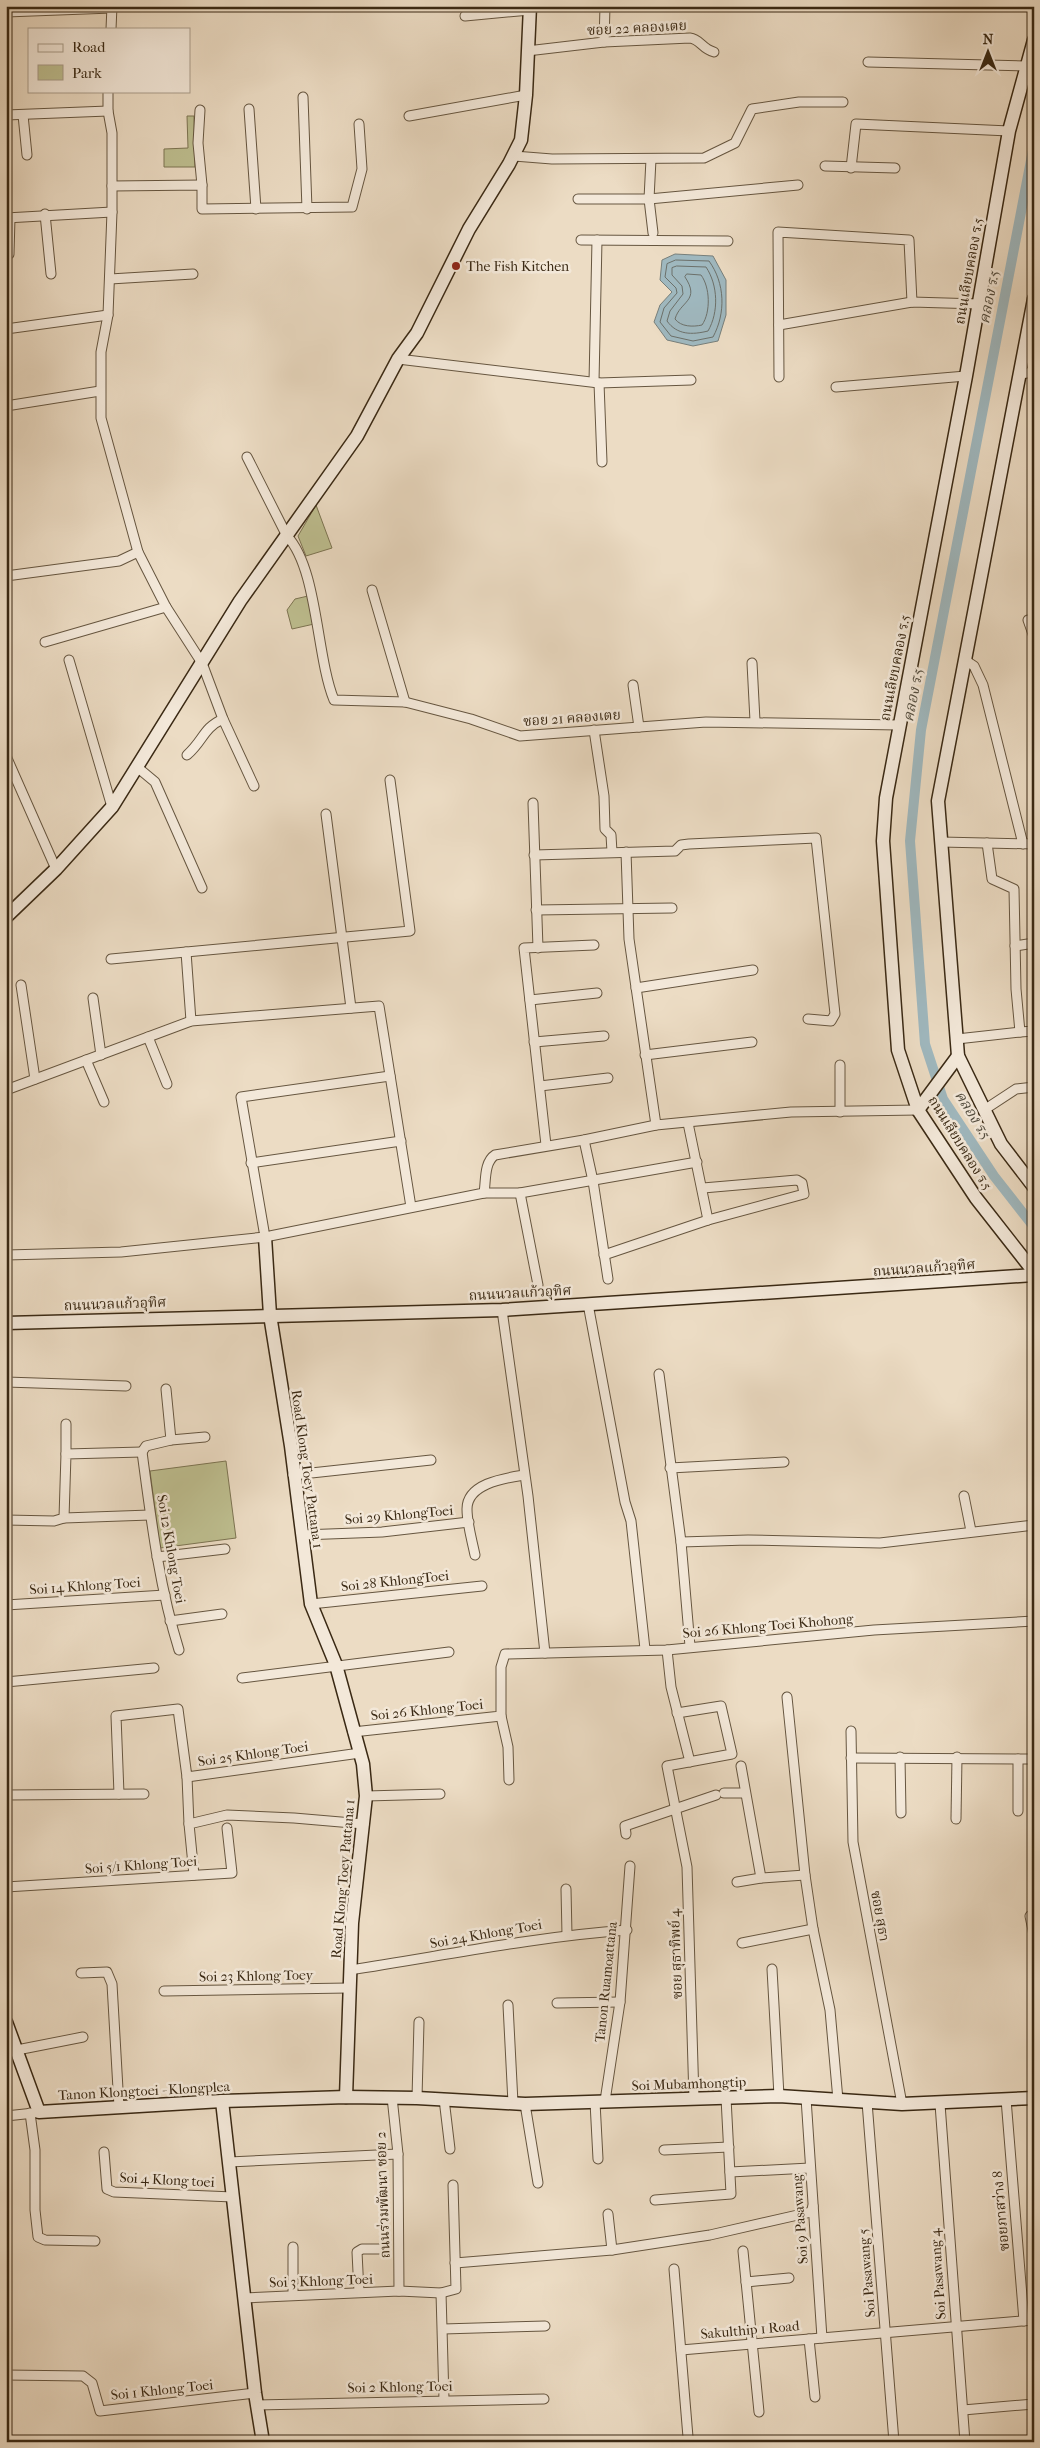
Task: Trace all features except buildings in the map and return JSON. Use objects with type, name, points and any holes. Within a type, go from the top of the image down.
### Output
[{"type":"street","points":[[604,42],[605,6]]},
{"type":"street","points":[[6,12],[112,7],[111,28]]},
{"type":"street","points":[[6,917],[56,869],[112,808],[240,601],[357,436],[398,359],[417,333],[469,229],[514,156],[521,140],[526,95],[530,8],[465,16]]},
{"type":"street","name":"ซอย 22 คลองเตย","points":[[527,51],[604,42],[690,38],[697,41],[705,50],[714,52]]},
{"type":"street","name":"ถนนเลียบคลอง ร.5","points":[[1034,40],[1025,66],[1009,131],[966,376],[886,798],[883,841],[898,1050],[918,1110],[976,1198],[1034,1273]]},
{"type":"street","points":[[868,62],[1025,66]]},
{"type":"street","points":[[108,92],[108,111],[112,134],[112,212],[108,315],[101,352],[101,418],[138,552],[166,607],[202,663],[223,719],[254,786]]},
{"type":"street","points":[[409,116],[526,95]]},
{"type":"street","points":[[302,97],[307,209]]},
{"type":"street","points":[[514,156],[552,159],[651,160],[704,158],[734,143],[748,113],[752,109],[761,106],[843,102]]},
{"type":"street","points":[[249,109],[256,209]]},
{"type":"street","points":[[200,110],[198,143],[202,184],[202,209],[352,207],[362,169],[358,124]]},
{"type":"street","points":[[6,116],[108,111]]},
{"type":"street","points":[[23,115],[27,155]]},
{"type":"street","points":[[852,168],[856,124],[1009,131]]},
{"type":"street","points":[[651,160],[649,199],[653,233]]},
{"type":"street","points":[[825,166],[895,168]]},
{"type":"street","points":[[112,186],[202,184]]},
{"type":"street","points":[[578,199],[649,199],[798,184]]},
{"type":"street","points":[[6,255],[9,254],[10,246],[8,218],[46,214],[112,212]]},
{"type":"street","points":[[46,214],[51,274]]},
{"type":"street","points":[[779,377],[778,232],[909,240],[912,302]]},
{"type":"street","points":[[581,240],[728,241]]},
{"type":"street","points":[[597,240],[596,382],[602,462]]},
{"type":"street","points":[[110,279],[193,274]]},
{"type":"street","points":[[1034,300],[938,801],[958,1056],[1001,1144],[1034,1188]]},
{"type":"street","points":[[779,326],[912,302],[979,304]]},
{"type":"street","points":[[6,329],[108,315]]},
{"type":"street","points":[[398,359],[596,382],[690,380]]},
{"type":"street","points":[[1020,374],[1034,372]]},
{"type":"street","points":[[836,387],[966,376]]},
{"type":"street","points":[[6,406],[100,390]]},
{"type":"street","points":[[247,457],[287,536]]},
{"type":"street","name":"ซอย 21 คลองเตย","points":[[287,536],[297,546],[334,700],[405,702],[471,719],[520,736],[755,721],[899,725]]},
{"type":"street","points":[[6,576],[119,561],[138,552]]},
{"type":"street","points":[[372,590],[405,702]]},
{"type":"street","points":[[45,642],[166,607]]},
{"type":"street","points":[[1028,620],[1034,637]]},
{"type":"street","points":[[69,660],[112,808]]},
{"type":"street","points":[[965,660],[974,666],[983,685],[1023,844]]},
{"type":"street","points":[[752,663],[755,721]]},
{"type":"street","points":[[633,685],[639,727]]},
{"type":"street","points":[[187,755],[198,746],[210,725],[223,719]]},
{"type":"street","points":[[594,730],[604,796],[605,829],[611,835],[612,852]]},
{"type":"street","points":[[6,756],[56,869]]},
{"type":"street","points":[[137,767],[155,782],[202,888]]},
{"type":"street","points":[[111,959],[410,931],[390,780]]},
{"type":"street","points":[[533,803],[538,948]]},
{"type":"street","points":[[326,814],[350,1008]]},
{"type":"street","points":[[534,855],[675,851],[681,845],[689,844],[816,838],[835,1014],[831,1020],[808,1020]]},
{"type":"street","points":[[940,842],[1034,844]]},
{"type":"street","points":[[987,843],[992,879],[1014,889],[1016,989],[1020,1032]]},
{"type":"street","points":[[626,852],[629,938],[656,1125]]},
{"type":"street","points":[[536,910],[672,908]]},
{"type":"street","points":[[1015,946],[1034,943]]},
{"type":"street","points":[[546,1145],[524,948],[594,945]]},
{"type":"street","points":[[186,952],[191,1021]]},
{"type":"street","points":[[636,988],[754,970]]},
{"type":"street","points":[[21,985],[35,1079]]},
{"type":"street","points":[[530,1000],[597,993]]},
{"type":"street","points":[[93,998],[100,1055]]},
{"type":"street","points":[[6,1090],[191,1021],[379,1006],[411,1206]]},
{"type":"street","points":[[957,1039],[1034,1031]]},
{"type":"street","points":[[534,1042],[604,1036]]},
{"type":"street","points":[[148,1037],[167,1084]]},
{"type":"street","points":[[645,1055],[752,1042]]},
{"type":"street","points":[[484,1194],[490,1158],[495,1155],[546,1145],[584,1140],[656,1125],[791,1112],[918,1110],[958,1056]]},
{"type":"street","points":[[86,1060],[104,1102]]},
{"type":"street","points":[[840,1066],[840,1112]]},
{"type":"street","points":[[265,1237],[241,1097],[390,1076]]},
{"type":"street","points":[[540,1086],[608,1078]]},
{"type":"street","points":[[984,1110],[1016,1089],[1034,1087]]},
{"type":"street","points":[[688,1123],[703,1188],[708,1220]]},
{"type":"street","points":[[584,1140],[593,1181],[608,1279]]},
{"type":"street","points":[[251,1163],[400,1141]]},
{"type":"street","points":[[6,1255],[121,1252],[265,1237],[411,1206],[484,1194],[520,1193],[697,1162]]},
{"type":"street","points":[[604,1255],[708,1220],[804,1194],[804,1187],[798,1180],[703,1188]]},
{"type":"street","points":[[520,1193],[538,1285]]},
{"type":"street","name":"Road Klong Toey Pattana 1","points":[[265,1237],[270,1315],[291,1446],[293,1475],[311,1604],[336,1665],[360,1754],[366,1796],[352,1923],[348,1988],[349,2047],[346,2097]]},
{"type":"street","name":"ถนนนวลแก้วอุทิศ","points":[[6,1323],[502,1310],[1034,1273]]},
{"type":"street","points":[[588,1304],[625,1502],[630,1515],[645,1649]]},
{"type":"street","points":[[502,1310],[545,1654]]},
{"type":"street","points":[[659,1374],[681,1542],[690,1646]]},
{"type":"street","points":[[6,1382],[126,1386]]},
{"type":"street","points":[[166,1389],[170,1440]]},
{"type":"street","points":[[64,1518],[66,1424]]},
{"type":"street","points":[[66,1454],[142,1452],[146,1446],[170,1440],[205,1437]]},
{"type":"street","name":"Soi 12 Khlong Toei","points":[[142,1452],[157,1557],[170,1622],[179,1650]]},
{"type":"street","points":[[293,1475],[431,1460]]},
{"type":"street","points":[[670,1468],[784,1462]]},
{"type":"street","points":[[475,1555],[469,1522],[468,1503],[475,1493],[494,1481],[524,1475]]},
{"type":"street","points":[[964,1496],[971,1531]]},
{"type":"street","points":[[6,1520],[54,1521],[64,1518],[150,1515]]},
{"type":"street","name":"Soi 29 KhlongToei","points":[[302,1535],[382,1532],[469,1522]]},
{"type":"street","points":[[681,1542],[748,1540],[880,1543],[971,1531],[1034,1526]]},
{"type":"street","points":[[157,1557],[225,1549]]},
{"type":"street","name":"Soi 28 KhlongToei","points":[[311,1604],[482,1586]]},
{"type":"street","name":"Soi 14 Khlong Toei","points":[[6,1605],[165,1594]]},
{"type":"street","points":[[170,1622],[222,1614]]},
{"type":"street","name":"Soi 26 Khlong Toei Khohong","points":[[504,1654],[645,1649],[667,1650],[690,1646],[874,1630],[1034,1621]]},
{"type":"street","points":[[667,1650],[677,1713],[690,1762],[732,1754],[721,1706],[677,1713]]},
{"type":"street","points":[[242,1678],[450,1652]]},
{"type":"street","name":"Soi 26 Khlong Toei","points":[[353,1732],[501,1716],[501,1667],[504,1654]]},
{"type":"street","points":[[6,1682],[154,1668]]},
{"type":"street","points":[[787,1697],[805,1875],[813,1929],[830,2010],[838,2100]]},
{"type":"street","name":"Soi 25 Khlong Toei","points":[[119,1794],[116,1716],[178,1709],[187,1777],[360,1754]]},
{"type":"street","points":[[501,1716],[508,1747],[509,1780]]},
{"type":"street","name":"ซอย สุธา","points":[[850,1731],[853,1842],[902,2104]]},
{"type":"street","points":[[900,1757],[900,1814]]},
{"type":"street","points":[[850,1758],[958,1757],[1034,1759]]},
{"type":"street","points":[[956,1819],[958,1757]]},
{"type":"street","points":[[1018,1759],[1018,1811]]},
{"type":"street","name":"ซอย สุธาทิพย์ 4","points":[[690,1762],[667,1766],[687,1868],[694,2099]]},
{"type":"street","points":[[740,1766],[761,1878]]},
{"type":"street","points":[[187,1777],[194,1875]]},
{"type":"street","points":[[626,1834],[625,1826],[720,1794],[744,1793]]},
{"type":"street","points":[[6,1795],[144,1794]]},
{"type":"street","points":[[366,1796],[440,1794]]},
{"type":"street","points":[[189,1824],[236,1815],[364,1824]]},
{"type":"street","name":"Soi 5/1 Khlong Toei","points":[[6,1887],[232,1873],[227,1828]]},
{"type":"street","name":"Tanon Ruamoattana","points":[[598,2159],[600,2102],[620,2002],[627,1930],[630,1866]]},
{"type":"street","points":[[737,1882],[761,1878],[805,1875]]},
{"type":"street","points":[[566,1889],[568,1935]]},
{"type":"street","points":[[1030,1916],[1034,1935]]},
{"type":"street","points":[[742,1943],[813,1929]]},
{"type":"street","name":"Soi 24 Khlong Toei","points":[[350,1970],[568,1935],[627,1930]]},
{"type":"street","points":[[772,1969],[779,2096]]},
{"type":"street","points":[[81,1973],[106,1972],[112,1984],[119,2107]]},
{"type":"street","name":"Soi 23 Khlong Toey","points":[[164,1991],[348,1988]]},
{"type":"street","points":[[557,2003],[620,2002]]},
{"type":"street","points":[[508,2005],[519,2104],[538,2183]]},
{"type":"street","points":[[6,2022],[17,2050],[35,2113],[38,2237],[44,2240],[94,2242]]},
{"type":"street","points":[[417,2098],[419,2022]]},
{"type":"street","points":[[17,2050],[83,2037]]},
{"type":"street","name":"Soi Mubamhongtip","points":[[346,2097],[444,2099],[519,2104],[779,2096],[902,2104],[940,2104],[1034,2098]]},
{"type":"street","name":"Tanon Klongtoei - Klongplea","points":[[35,2113],[222,2101],[346,2097]]},
{"type":"street","name":"ถนนร่วมพัฒนา ซอย 2","points":[[392,2097],[398,2154],[399,2291]]},
{"type":"street","points":[[655,2200],[731,2194],[726,2098]]},
{"type":"street","name":"Soi 9 Pasawang","points":[[806,2098],[822,2338]]},
{"type":"street","points":[[444,2099],[450,2149]]},
{"type":"street","name":"ซอยภาสว่าง 8","points":[[1006,2099],[1029,2321]]},
{"type":"street","points":[[222,2101],[255,2399],[263,2442]]},
{"type":"street","name":"Soi Pasawang 5","points":[[867,2102],[894,2442]]},
{"type":"street","name":"Soi Pasawang 4","points":[[940,2104],[964,2442]]},
{"type":"street","points":[[6,2116],[35,2113]]},
{"type":"street","points":[[664,2150],[729,2147]]},
{"type":"street","name":"Soi 4 Klong toei","points":[[104,2152],[107,2189],[114,2192],[232,2197]]},
{"type":"street","points":[[229,2162],[398,2154]]},
{"type":"street","points":[[730,2172],[810,2168]]},
{"type":"street","points":[[444,2400],[441,2294],[456,2289],[453,2185]]},
{"type":"street","points":[[456,2263],[612,2250],[710,2235],[811,2212],[813,2206]]},
{"type":"street","points":[[608,2214],[612,2250]]},
{"type":"street","points":[[293,2247],[293,2294]]},
{"type":"street","points":[[359,2292],[357,2252],[362,2249],[381,2249]]},
{"type":"street","points":[[743,2251],[759,2412]]},
{"type":"street","points":[[674,2269],[688,2437]]},
{"type":"street","points":[[746,2282],[789,2278]]},
{"type":"street","name":"Soi 3 Khlong Toei","points":[[244,2298],[293,2294],[399,2291],[441,2294]]},
{"type":"street","name":"Sakulthip 1 Road","points":[[681,2350],[1029,2321]]},
{"type":"street","points":[[443,2329],[546,2326]]},
{"type":"street","points":[[809,2339],[815,2397]]},
{"type":"street","name":"Soi 1 Khlong Toei","points":[[6,2375],[83,2376],[92,2383],[100,2411],[255,2399]]},
{"type":"street","name":"Soi 2 Khlong Toei","points":[[255,2399],[544,2399]]},
{"type":"street","points":[[963,2410],[1034,2404]]},
{"type":"green space","points":[[187,116],[194,116],[195,167],[164,167],[164,149],[188,148]]},
{"type":"green space","points":[[316,505],[332,548],[306,556],[298,536]]},
{"type":"green space","points":[[308,596],[314,624],[292,629],[287,610],[295,599]]},
{"type":"green space","points":[[226,1461],[236,1538],[160,1548],[150,1471]]},
{"type":"water","points":[[675,254],[713,256],[726,280],[726,315],[718,341],[693,346],[667,340],[654,322],[660,305],[672,292],[660,280],[662,260]]},
{"type":"waterway","name":"คลอง ร.5","points":[[1034,145],[921,730],[910,841],[925,1044],[943,1099],[994,1176],[1034,1227]]},
{"type":"place","name":"The Fish Kitchen","points":[[456,266]]}]
